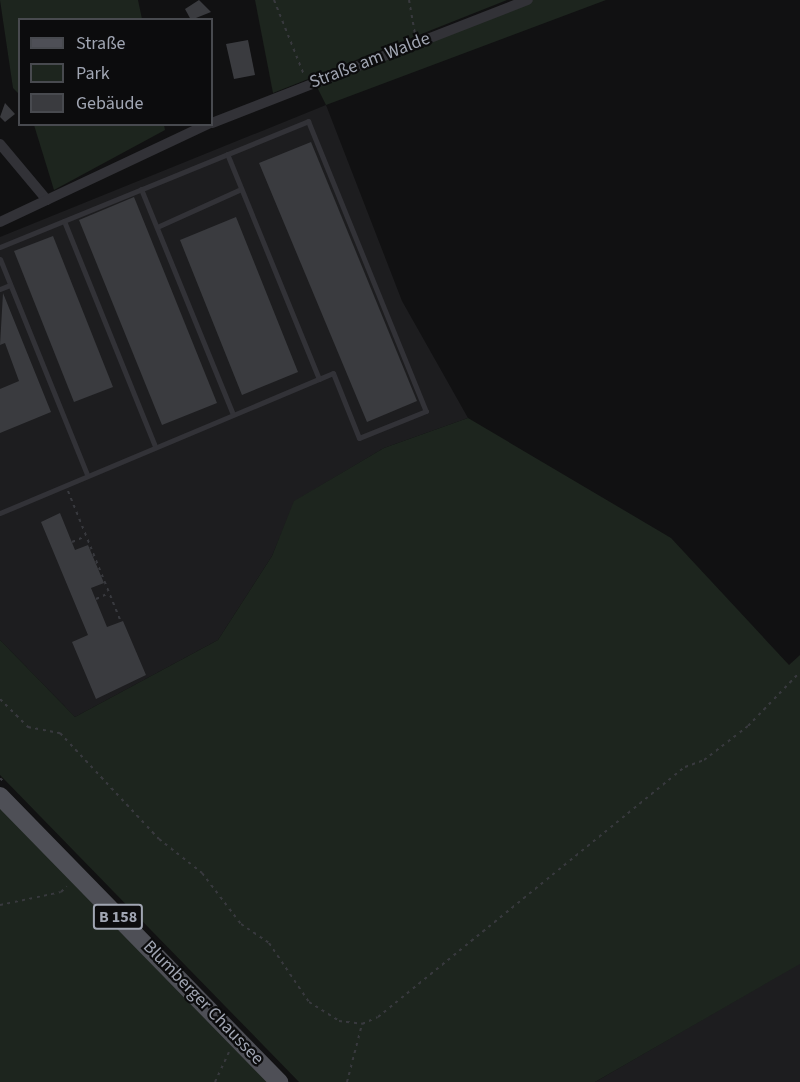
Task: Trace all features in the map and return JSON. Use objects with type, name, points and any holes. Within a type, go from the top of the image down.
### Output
[{"type":"main road","name":"Blumberger Chaussee","points":[[0,796],[279,1082]]},
{"type":"street","name":"Straße am Walde","points":[[213,123],[528,0]]},
{"type":"street","name":"Straße am Walde","points":[[0,222],[206,126]]},
{"type":"street","points":[[0,144],[46,200]]},
{"type":"lane","points":[[0,247],[308,121],[426,411],[359,438],[333,373],[64,483],[0,513]]},
{"type":"lane","points":[[227,154],[318,379]]},
{"type":"lane","points":[[141,189],[233,414]]},
{"type":"lane","points":[[157,227],[241,189]]},
{"type":"lane","points":[[64,221],[155,446]]},
{"type":"lane","points":[[0,259],[87,474]]},
{"type":"lane","points":[[0,289],[10,285]]},
{"type":"path","points":[[274,0],[308,85]]},
{"type":"path","points":[[409,0],[417,42]]},
{"type":"path","points":[[64,483],[121,622]]},
{"type":"path","points":[[72,542],[86,536]]},
{"type":"path","points":[[96,599],[109,593]]},
{"type":"path","points":[[0,699],[28,727],[60,733],[159,839],[202,873],[242,924],[269,943],[309,1002],[339,1021],[362,1024],[378,1017],[685,767],[704,760],[748,726],[800,672]]},
{"type":"path","points":[[0,905],[61,892],[77,875]]},
{"type":"path","points":[[347,1082],[362,1024]]},
{"type":"path","points":[[215,1082],[237,1038]]},
{"type":"shaded area","points":[[326,105],[402,301],[468,418],[384,448],[295,501],[272,556],[218,640],[75,717],[0,640],[0,237]]},
{"type":"shaded area","points":[[800,963],[800,1082],[595,1082]]},
{"type":"green space","points":[[0,0],[138,0],[142,18],[18,18],[18,93],[13,88]]},
{"type":"green space","points":[[255,0],[507,0],[273,93]]},
{"type":"green space","points":[[533,0],[606,0],[326,105],[316,85]]},
{"type":"green space","points":[[34,126],[164,126],[165,130],[54,190]]},
{"type":"green space","points":[[468,418],[671,538],[789,665],[800,655],[800,964],[595,1082],[299,1082],[0,775],[0,640],[75,717],[218,640],[272,556],[294,501],[384,448]]},
{"type":"green space","points":[[0,803],[270,1082],[0,1082]]},
{"type":"building","points":[[199,0],[211,12],[190,18],[185,9]]},
{"type":"building","points":[[248,40],[255,75],[234,79],[226,44]]},
{"type":"building","points":[[5,103],[15,114],[5,122],[0,117]]},
{"type":"building","points":[[311,142],[417,401],[367,422],[259,163]]},
{"type":"building","points":[[134,197],[217,403],[162,425],[79,220]]},
{"type":"building","points":[[236,217],[298,372],[242,395],[180,240]]},
{"type":"building","points":[[53,236],[113,387],[74,402],[14,251]]},
{"type":"building","points":[[3,293],[51,412],[0,433],[0,389],[19,381],[5,343],[0,345]]},
{"type":"building","points":[[60,513],[75,550],[88,545],[104,583],[91,588],[107,627],[123,621],[146,675],[96,699],[72,642],[88,635],[41,522]]}]
